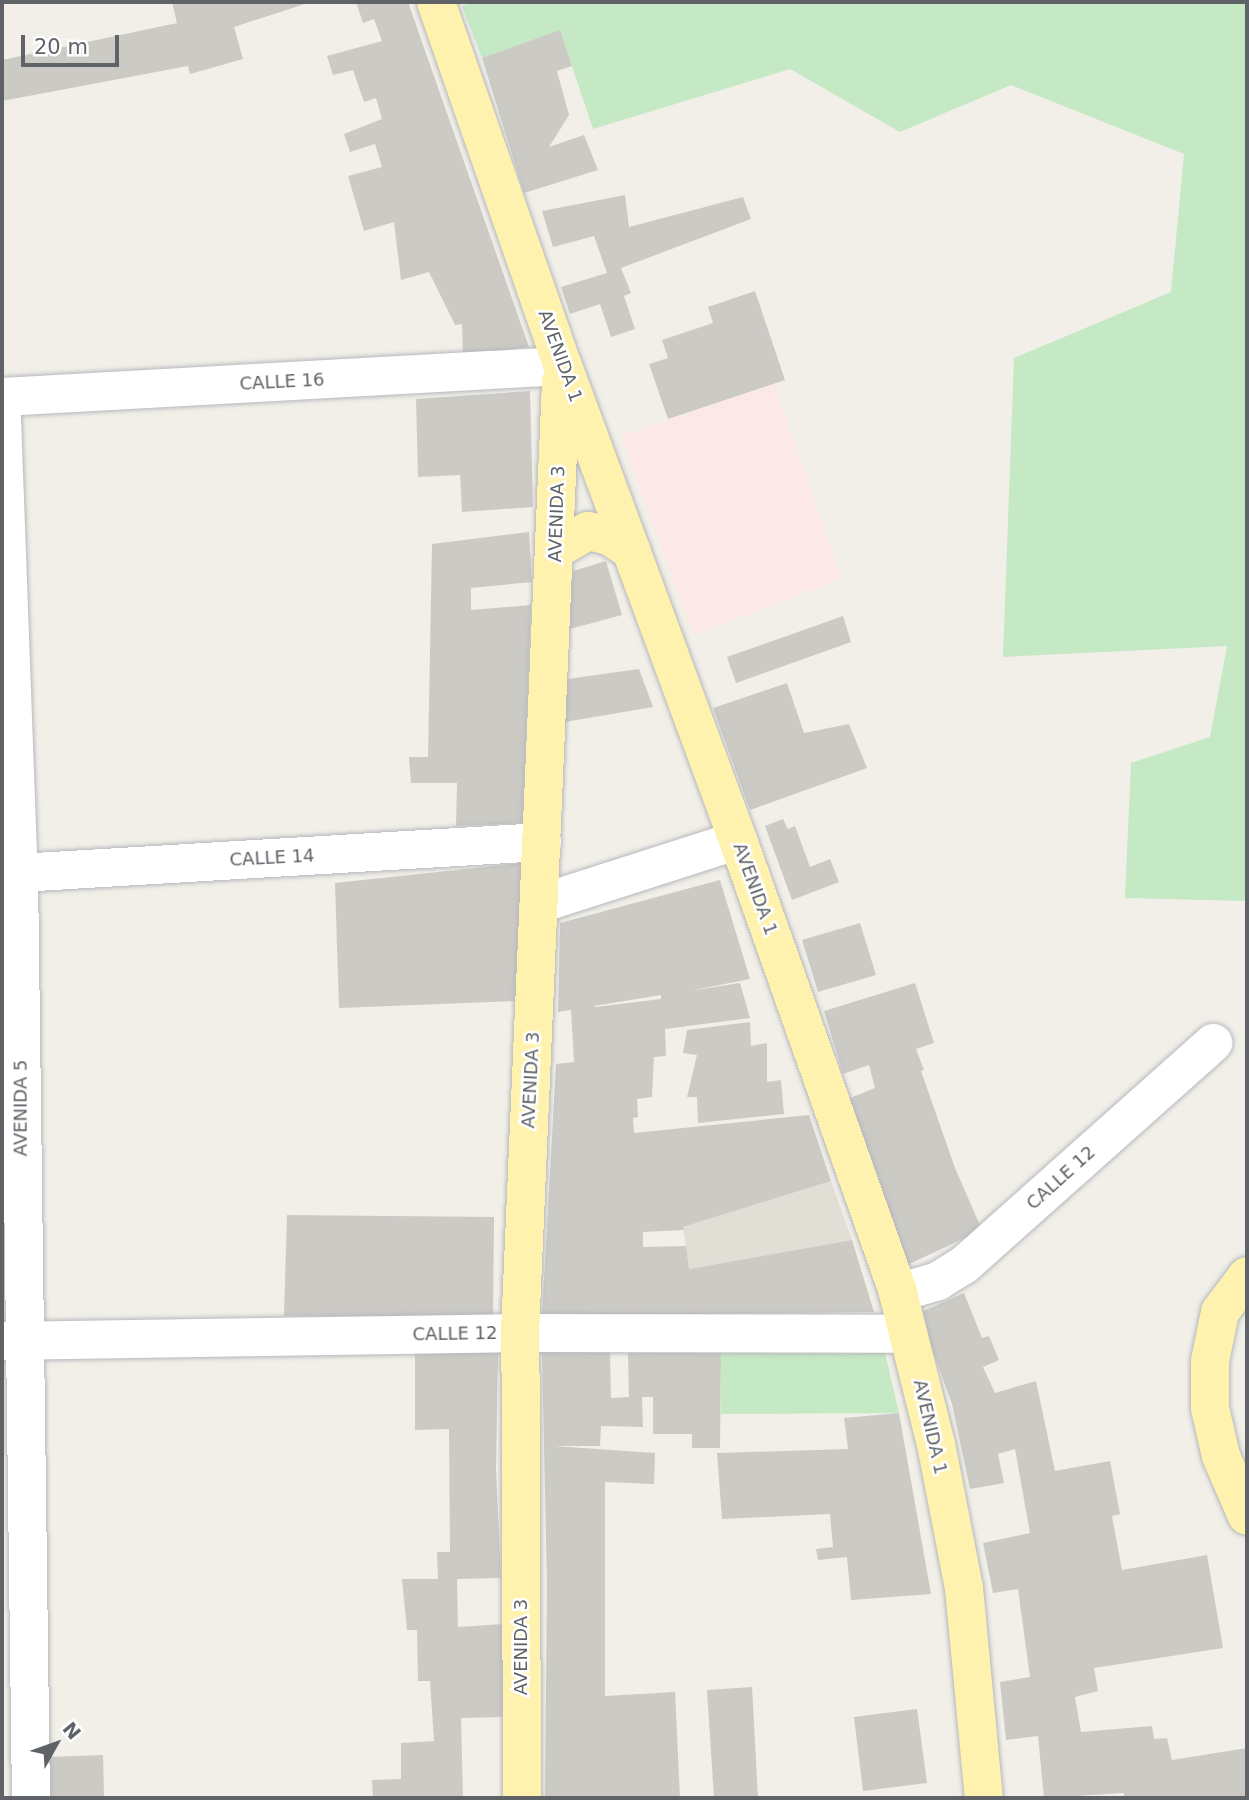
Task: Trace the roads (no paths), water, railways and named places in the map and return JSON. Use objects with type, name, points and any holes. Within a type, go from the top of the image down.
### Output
[{"type":"main road","name":"AVENIDA 1","points":[[436,2],[562,363],[738,840],[898,1293],[936,1444],[964,1588],[984,1798]]},
{"type":"main road","name":"AVENIDA 3","points":[[522,1798],[520,1333],[562,363]]},
{"type":"main road","points":[[555,550],[588,531],[609,536],[632,551]]},
{"type":"main road","points":[[1247,1276],[1220,1312],[1210,1361],[1210,1408],[1221,1456],[1247,1516]]},
{"type":"street","name":"CALLE 16","points":[[2,397],[545,367],[562,363]]},
{"type":"street","name":"AVENIDA 5","points":[[2,418],[10,874],[13,1341],[32,1798]]},
{"type":"street","points":[[539,904],[738,840]]},
{"type":"street","name":"CALLE 14","points":[[10,874],[542,842]]},
{"type":"street","name":"CALLE 12","points":[[898,1293],[938,1281],[964,1265],[1213,1043]]},
{"type":"street","name":"CALLE 12","points":[[13,1341],[520,1333],[908,1334]]}]
